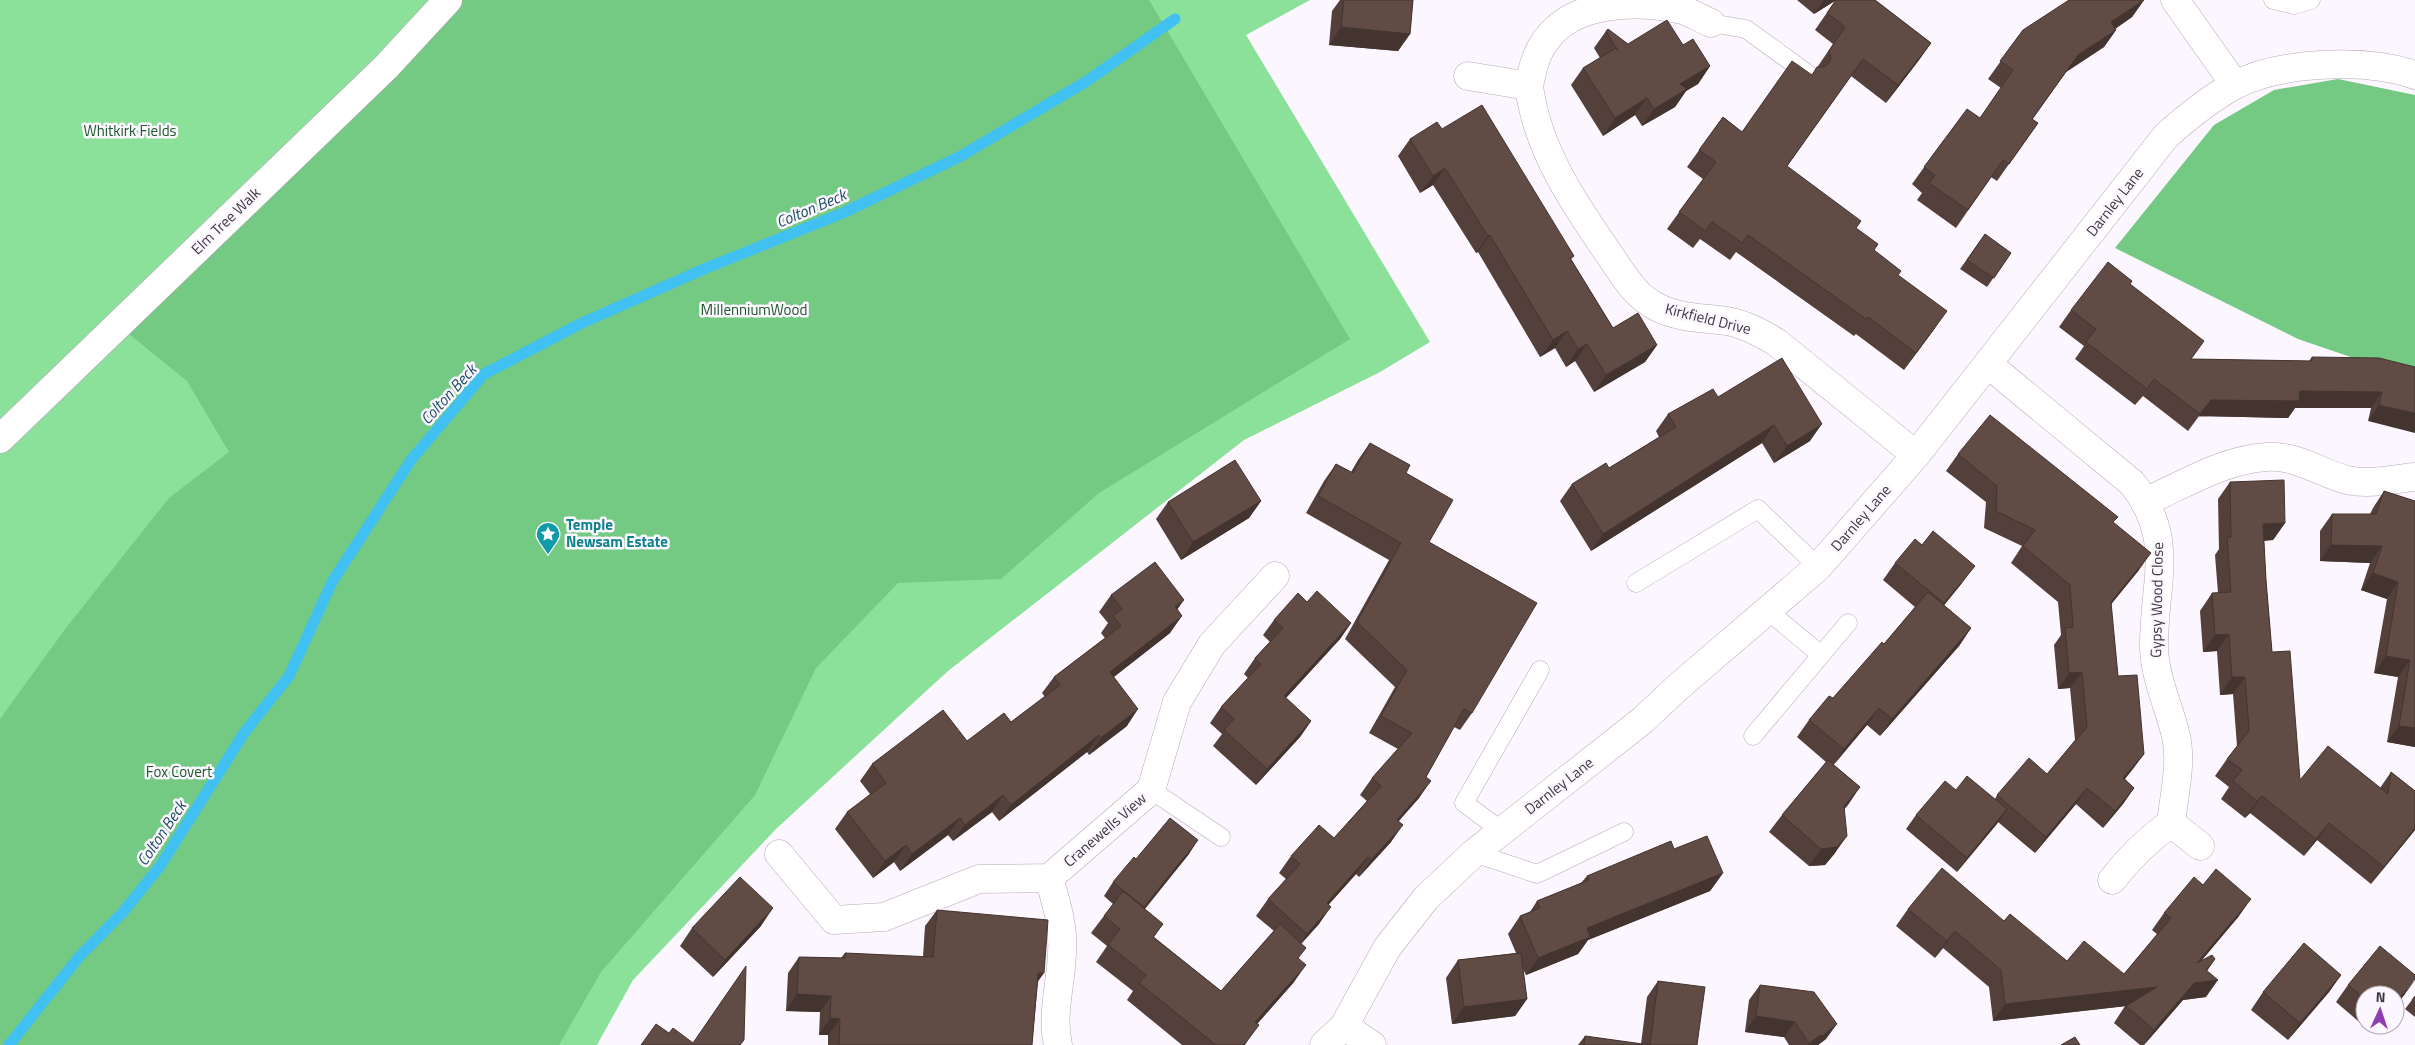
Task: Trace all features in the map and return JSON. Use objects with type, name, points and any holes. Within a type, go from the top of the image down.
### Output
[{"type":"street","name":"Elm Tree Walk","points":[[0,439],[386,67],[448,0]]},
{"type":"street","points":[[2175,0],[2234,85]]},
{"type":"street","name":"Kirkfield Drive","points":[[1711,23],[1682,10],[1652,2],[1620,1],[1594,3],[1560,25],[1544,42],[1534,63],[1529,86],[1532,110],[1552,162],[1575,206],[1637,293],[1657,307],[1679,315],[1729,322],[1754,329],[1776,342],[1916,455]]},
{"type":"street","name":"Darnley Lane","points":[[1324,1045],[1344,1026],[1387,948],[1426,898],[1474,853],[1643,720],[1678,687],[1818,567],[1916,455],[1989,365],[2166,136],[2198,108],[2234,85],[2288,69],[2315,65],[2371,66],[2399,70],[2415,75]]},
{"type":"street","points":[[1468,76],[1529,86]]},
{"type":"street","name":"Gypsy Wood Close","points":[[1989,365],[2132,483],[2147,501],[2158,530],[2160,564],[2154,648],[2158,680],[2176,738],[2176,767],[2171,824]]},
{"type":"street","points":[[2147,501],[2239,461],[2269,456],[2299,460],[2347,480],[2369,483],[2415,477]]},
{"type":"street","name":"Cranewells View","points":[[779,854],[834,920],[884,917],[979,879],[1049,878],[1151,790],[1176,702],[1212,644],[1275,576]]},
{"type":"street","points":[[2112,880],[2130,857],[2150,838],[2171,824],[2200,846]]},
{"type":"street","name":"Cranewells View","points":[[1049,878],[1062,930],[1062,952],[1055,1020],[1058,1045]]},
{"type":"street","points":[[1344,1026],[1372,1045]]},
{"type":"lane","points":[[2273,0],[2294,5],[2311,0]]},
{"type":"lane","points":[[1711,23],[1746,29],[1808,74]]},
{"type":"lane","points":[[1636,583],[1758,509],[1818,567]]},
{"type":"lane","points":[[1767,610],[1822,654]]},
{"type":"lane","points":[[1753,736],[1848,623]]},
{"type":"lane","points":[[1502,831],[1464,803],[1540,670]]},
{"type":"lane","points":[[1151,790],[1221,837]]},
{"type":"lane","points":[[1474,853],[1537,874],[1624,832]]},
{"type":"green space","name":"MillenniumWood","points":[[0,0],[1310,0],[1246,35],[1430,342],[1380,372],[1244,440],[948,671],[776,829],[633,980],[597,1045],[0,1045]]},
{"type":"green space","name":"MillenniumWood","points":[[448,0],[1149,0],[1350,339],[1099,493],[1001,579],[898,583],[816,668],[755,795],[601,972],[559,1045],[0,1045],[0,719],[66,628],[169,498],[229,452],[187,381],[118,325]]},
{"type":"green space","points":[[2338,79],[2415,95],[2415,379],[2298,339],[2115,248],[2214,125],[2274,90]]},
{"type":"building","points":[[1344,0],[1413,0],[1410,34],[1341,27]]},
{"type":"building","points":[[1836,0],[1875,0],[1931,43],[1898,85],[1863,59],[1787,166],[1861,221],[1856,228],[1878,244],[1874,250],[1901,271],[1898,275],[1947,311],[1916,353],[1868,317],[1866,319],[1748,235],[1742,243],[1712,222],[1705,231],[1679,212],[1716,162],[1699,150],[1723,117],[1742,132],[1792,61],[1812,75],[1817,67],[1824,67],[1829,63],[1831,58],[1829,51],[1845,27],[1827,13]]},
{"type":"building","points":[[2069,0],[2144,0],[2111,22],[2116,30],[2078,55],[2032,119],[2038,123],[2009,164],[2003,160],[1968,210],[1929,183],[1935,175],[1924,167],[1967,109],[1980,118],[2013,70],[2000,61],[2023,30]]},
{"type":"building","points":[[1667,20],[1683,45],[1693,39],[1710,66],[1680,84],[1687,89],[1654,109],[1647,98],[1615,118],[1583,68],[1616,48],[1618,51],[1606,31],[1608,29],[1628,44]]},
{"type":"building","points":[[1482,105],[1574,256],[1570,258],[1613,328],[1638,313],[1657,345],[1606,375],[1587,344],[1578,349],[1567,331],[1553,340],[1490,235],[1488,236],[1445,168],[1433,176],[1410,139],[1437,122],[1442,129]]},
{"type":"building","points":[[1985,234],[2011,253],[1994,278],[1967,260]]},
{"type":"building","points":[[2108,262],[2132,281],[2130,284],[2204,341],[2191,359],[2312,361],[2312,357],[2379,358],[2415,367],[2415,413],[2379,405],[2382,392],[2300,391],[2299,401],[2211,400],[2200,414],[2154,379],[2147,389],[2086,342],[2096,329],[2071,310]]},
{"type":"building","points":[[1782,358],[1822,424],[1787,446],[1774,425],[1603,534],[1572,484],[1606,463],[1609,468],[1676,427],[1668,414],[1713,389],[1718,397]]},
{"type":"building","points":[[1990,415],[2118,517],[2113,522],[2151,553],[2111,602],[2118,676],[2137,675],[2144,754],[2123,778],[2134,788],[2115,811],[2087,788],[2046,837],[1997,795],[2029,758],[2047,774],[2087,727],[2082,672],[2069,673],[2065,628],[2073,627],[2070,585],[2023,546],[2035,530],[1996,511],[1997,486],[1958,454]]},
{"type":"building","points":[[1370,443],[1410,465],[1406,473],[1453,500],[1429,542],[1537,603],[1472,713],[1464,709],[1426,777],[1431,781],[1397,820],[1403,825],[1371,860],[1368,857],[1327,903],[1331,907],[1307,934],[1268,899],[1300,864],[1291,856],[1319,825],[1334,838],[1381,786],[1372,778],[1412,733],[1381,716],[1407,670],[1357,622],[1401,543],[1318,496],[1336,464],[1353,473]]},
{"type":"building","points":[[1235,460],[1261,501],[1193,542],[1168,502]]},
{"type":"building","points":[[2284,480],[2285,523],[2263,524],[2272,652],[2290,651],[2300,780],[2328,746],[2388,794],[2391,772],[2415,791],[2415,828],[2384,867],[2329,823],[2316,839],[2262,796],[2257,801],[2233,781],[2242,770],[2227,759],[2249,731],[2245,677],[2232,677],[2229,634],[2215,635],[2212,593],[2231,592],[2227,537],[2231,537],[2230,482]]},
{"type":"building","points":[[2384,491],[2415,501],[2415,728],[2399,726],[2410,660],[2386,656],[2398,582],[2373,573],[2382,546],[2331,545],[2332,514],[2376,514]]},
{"type":"building","points":[[1933,531],[1975,566],[1944,603],[1895,563],[1915,539],[1922,545]]},
{"type":"building","points":[[1155,562],[1184,600],[1175,606],[1182,616],[1110,672],[1138,709],[1101,738],[1099,735],[1011,805],[1003,795],[965,825],[960,818],[912,854],[906,845],[885,861],[847,812],[886,783],[872,764],[943,710],[967,741],[1004,713],[1011,722],[1060,685],[1054,677],[1121,626],[1113,616],[1122,609],[1111,595]]},
{"type":"building","points":[[1317,591],[1351,623],[1284,696],[1311,721],[1267,769],[1224,730],[1234,719],[1221,707],[1261,664],[1255,658],[1283,628],[1274,620],[1298,593],[1307,602]]},
{"type":"building","points":[[1928,592],[1971,628],[1892,719],[1879,708],[1844,749],[1809,720],[1829,696],[1833,698],[1882,642],[1884,644]]},
{"type":"building","points":[[1828,760],[1860,787],[1844,806],[1847,836],[1837,847],[1821,849],[1782,815]]},
{"type":"building","points":[[1967,776],[2007,809],[1967,858],[1916,815],[1945,781],[1956,790]]},
{"type":"building","points":[[1170,818],[1198,840],[1144,907],[1113,882],[1134,857],[1136,859]]},
{"type":"building","points":[[1707,836],[1723,873],[1587,928],[1590,937],[1538,958],[1520,916],[1540,908],[1537,901],[1589,880],[1587,876],[1671,841],[1674,849]]},
{"type":"building","points":[[1942,868],[2004,921],[2010,914],[2067,961],[2084,941],[2124,974],[2171,918],[2164,913],[2194,877],[2203,885],[2216,869],[2251,899],[2197,963],[2212,955],[2215,959],[2206,970],[2218,980],[2194,983],[2154,1030],[2126,1006],[2157,987],[2005,1004],[2001,970],[1955,931],[1947,941],[1908,909]]},
{"type":"building","points":[[740,877],[773,908],[725,960],[692,928]]},
{"type":"building","points":[[1123,891],[1163,924],[1153,937],[1221,991],[1280,924],[1306,948],[1298,958],[1306,965],[1255,1022],[1259,1025],[1244,1045],[1216,1045],[1139,983],[1146,975],[1108,945],[1120,929],[1104,916]]},
{"type":"building","points":[[937,910],[1048,920],[1044,973],[1038,973],[1032,1045],[839,1045],[840,1019],[830,1018],[831,996],[797,994],[799,957],[845,958],[845,953],[933,957]]},
{"type":"building","points":[[2304,943],[2341,975],[2300,1023],[2263,992]]},
{"type":"building","points":[[2380,946],[2415,975],[2415,979],[2405,991],[2405,985],[2355,985],[2355,991],[2348,985]]},
{"type":"building","points":[[1521,953],[1527,999],[1464,1007],[1458,960]]},
{"type":"building","points":[[746,966],[744,1040],[740,1045],[641,1045],[656,1024],[669,1033],[673,1028],[693,1043]]},
{"type":"building","points":[[1658,981],[1705,987],[1697,1045],[1650,1045]]},
{"type":"building","points":[[1760,985],[1814,992],[1837,1024],[1809,1043],[1795,1022],[1756,1016]]},
{"type":"building","points":[[1585,1036],[1650,1045],[1584,1045]]},
{"type":"building","points":[[2075,1037],[2080,1045],[2061,1045]]},
{"type":"waterway","name":"Colton Beck","points":[[9,1045],[79,957],[124,911],[160,866],[244,733],[289,676],[332,582],[411,460],[484,374],[582,323],[704,269],[843,213],[961,156],[1087,81],[1175,19]]},
{"type":"place","name":"Temple Newsam Estate","points":[[548,555]]},
{"type":"park label","name":"Whitkirk Fields","points":[[130,131]]},
{"type":"park label","name":"Fox Covert","points":[[179,772]]}]
